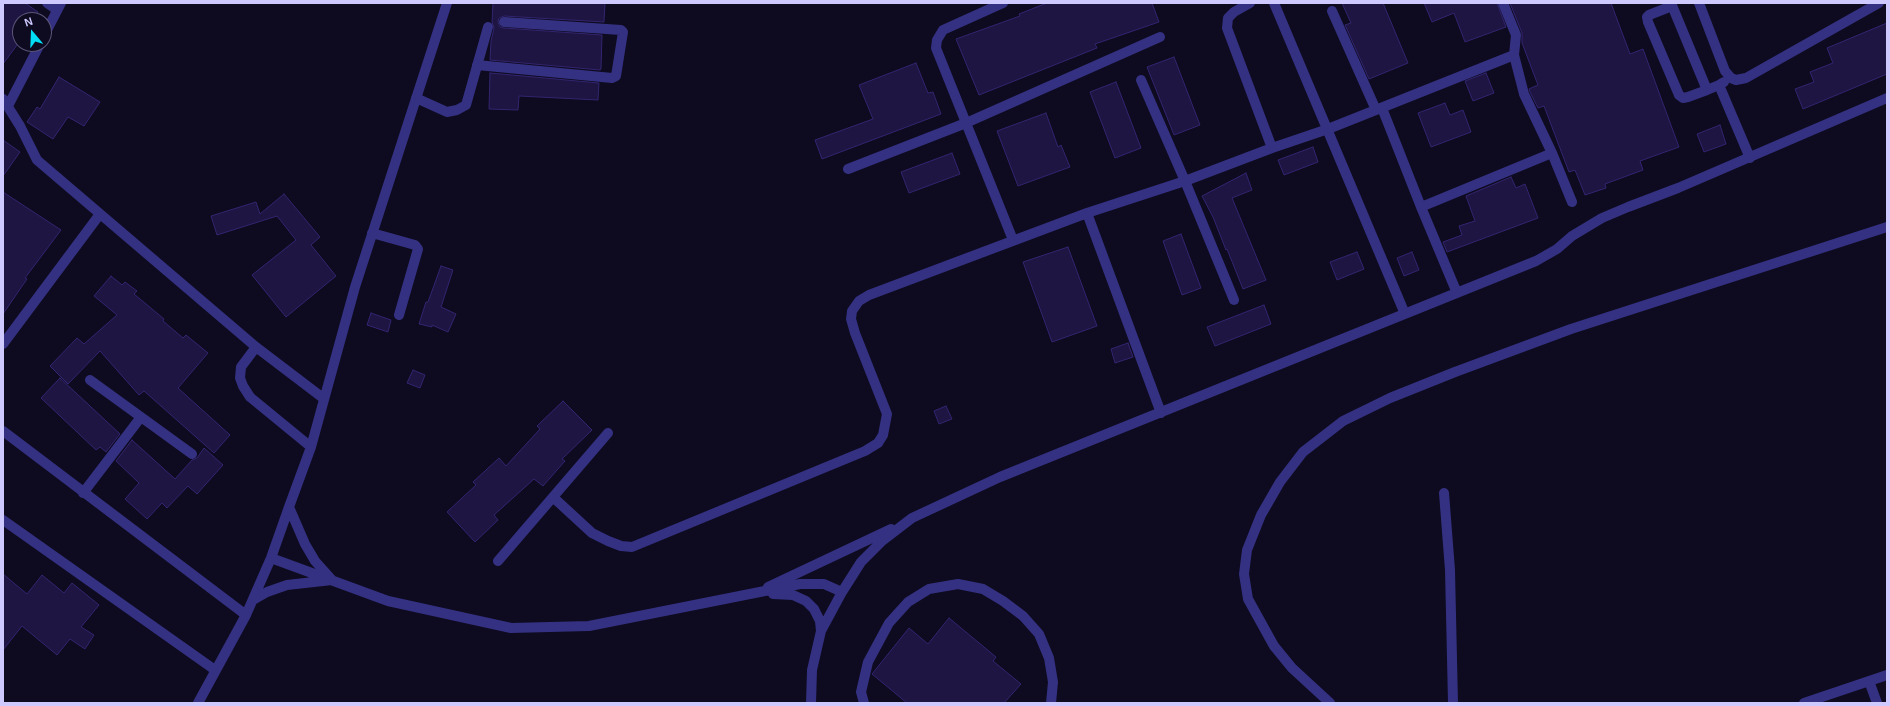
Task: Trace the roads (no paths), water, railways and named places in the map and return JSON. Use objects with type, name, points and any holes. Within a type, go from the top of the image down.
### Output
[{"type":"street","points":[[47,3],[59,6],[52,20]]},
{"type":"street","points":[[198,703],[246,615],[271,558],[311,447],[323,398],[355,287],[447,3]]},
{"type":"street","points":[[1003,3],[943,30],[937,40],[936,48],[1013,240]]},
{"type":"street","points":[[1250,3],[1234,12],[1228,18],[1227,28],[1272,148]]},
{"type":"street","points":[[1274,3],[1406,314]]},
{"type":"street","points":[[1503,3],[1516,35],[1514,55],[1524,94],[1552,153],[1572,202]]},
{"type":"street","points":[[1699,3],[1725,71],[1731,78],[1736,80],[1746,78],[1879,3]]},
{"type":"street","points":[[1707,90],[1672,4],[1649,15],[1647,17],[1648,22],[1680,95],[1683,98],[1688,98],[1719,85],[1731,78]]},
{"type":"street","points":[[1332,11],[1379,109],[1457,293]]},
{"type":"street","points":[[478,65],[612,78],[616,76],[622,32],[621,30],[504,22]]},
{"type":"street","points":[[416,98],[448,112],[457,110],[466,105],[488,27]]},
{"type":"street","points":[[848,170],[966,123],[1160,37]]},
{"type":"street","points":[[35,52],[6,103],[20,126],[37,160],[256,347],[323,398]]},
{"type":"street","points":[[554,498],[592,533],[621,546],[632,547],[865,451],[878,443],[883,435],[887,414],[855,333],[851,319],[852,311],[859,301],[869,294],[1086,213],[1185,181],[1272,148],[1328,129],[1514,55]]},
{"type":"street","points":[[1141,80],[1185,181],[1234,300]]},
{"type":"street","points":[[1719,85],[1750,158]]},
{"type":"street","points":[[756,593],[1000,477],[1536,261],[1557,249],[1572,236],[1602,218],[1750,158],[1887,98]]},
{"type":"street","points":[[1421,207],[1552,153]]},
{"type":"street","points":[[1086,213],[1161,412]]},
{"type":"street","points":[[3,344],[100,214]]},
{"type":"street","points":[[1330,703],[1292,668],[1274,646],[1248,599],[1244,574],[1247,550],[1261,515],[1280,482],[1303,452],[1343,422],[1390,398],[1455,372],[1571,328],[1887,227]]},
{"type":"street","points":[[372,233],[415,245],[418,248],[399,315]]},
{"type":"street","points":[[256,347],[241,366],[240,378],[243,386],[250,397],[311,447]]},
{"type":"street","points":[[90,380],[192,454]]},
{"type":"street","points":[[83,493],[141,417]]},
{"type":"street","points":[[3,431],[246,615]]},
{"type":"street","points":[[498,561],[554,498],[608,433]]},
{"type":"street","points":[[1444,493],[1450,570],[1453,703]]},
{"type":"street","points":[[289,507],[305,544],[314,560],[332,580]]},
{"type":"street","points":[[811,703],[812,670],[821,631],[842,592],[861,562],[882,541],[912,518]]},
{"type":"street","points":[[3,520],[215,670]]},
{"type":"street","points":[[271,558],[388,601],[511,628],[589,626],[800,584],[824,584],[842,592]]},
{"type":"street","points":[[252,600],[267,592],[287,586],[332,580]]},
{"type":"street","points":[[864,703],[862,692],[868,662],[889,623],[908,602],[929,589],[958,584],[983,589],[1003,601],[1023,616],[1039,634],[1049,658],[1052,676],[1051,703]]},
{"type":"street","points":[[756,593],[793,595],[806,601],[814,609],[820,621],[821,631]]},
{"type":"street","points":[[1804,703],[1887,675]]},
{"type":"street","points":[[1869,681],[1877,703]]}]
